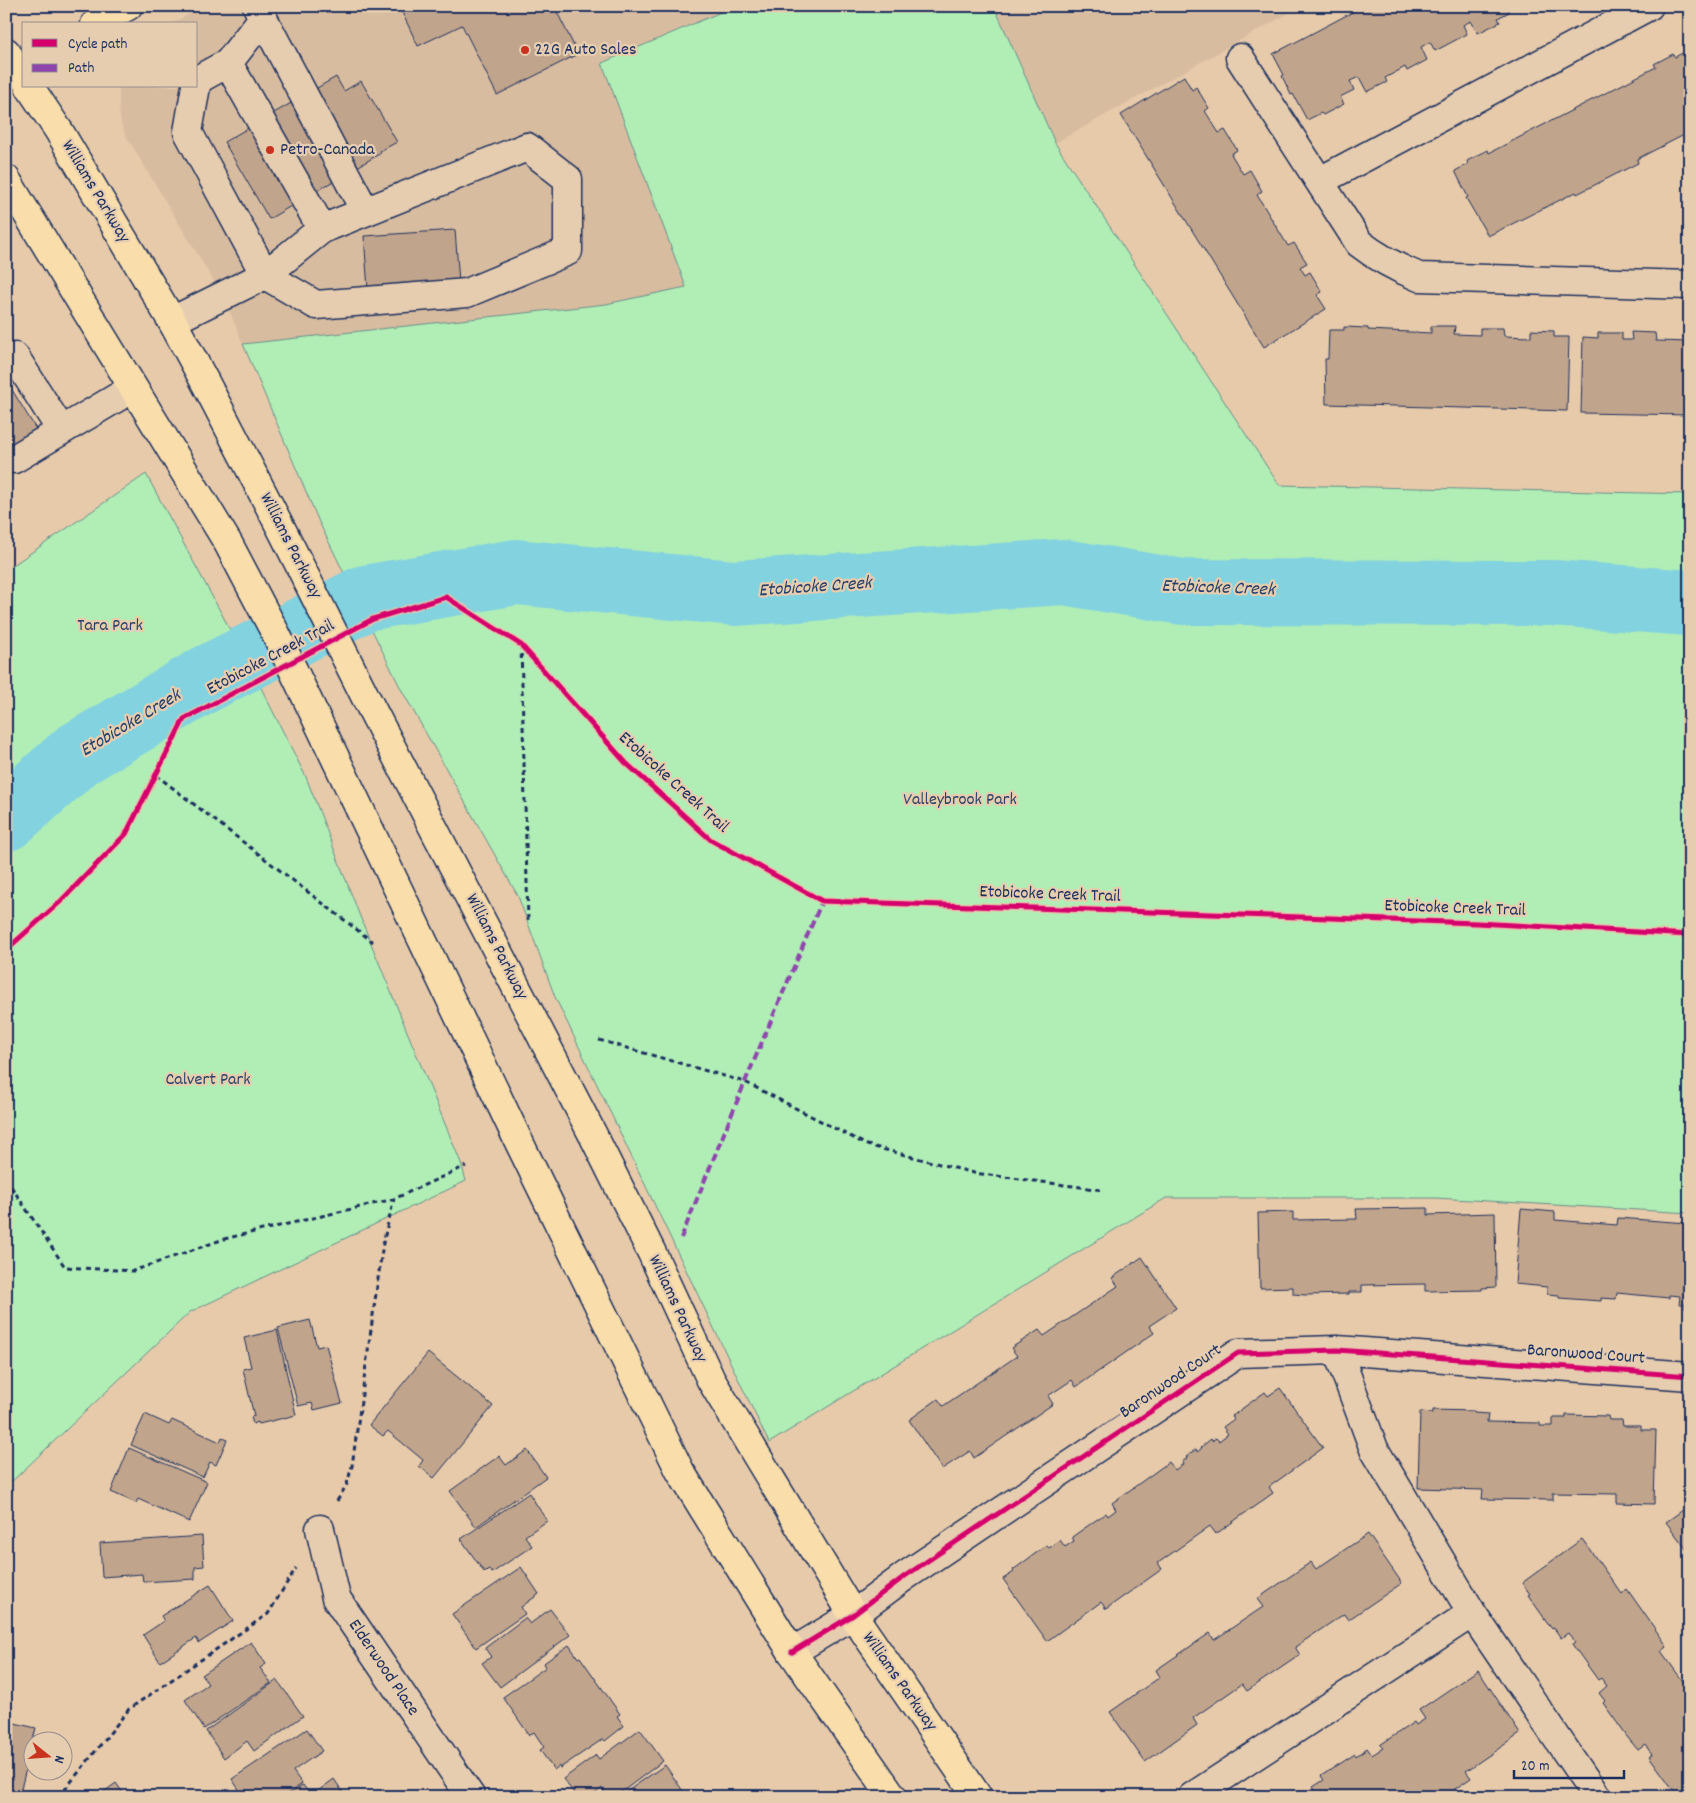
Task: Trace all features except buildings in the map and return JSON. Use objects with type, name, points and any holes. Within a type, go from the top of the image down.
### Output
[{"type":"main road","points":[[99,22],[128,6]]},
{"type":"main road","name":"Williams Parkway","points":[[31,88],[59,131],[172,321],[284,534],[593,1135],[652,1253],[711,1380],[853,1615],[978,1797]]},
{"type":"main road","points":[[6,179],[228,543],[276,634],[518,1140],[680,1471],[792,1652],[893,1797]]},
{"type":"street","points":[[1320,181],[1649,6]]},
{"type":"street","points":[[198,79],[228,63],[260,12]]},
{"type":"street","points":[[260,12],[365,211]]},
{"type":"street","points":[[1240,58],[1359,243],[1395,267],[1419,277],[1690,285]]},
{"type":"street","points":[[228,63],[322,229]]},
{"type":"street","points":[[172,321],[265,275],[322,229],[527,147],[568,179],[568,251],[467,292],[316,305],[265,275],[188,132],[195,88]]},
{"type":"street","points":[[15,357],[61,430]]},
{"type":"street","points":[[14,459],[133,388]]},
{"type":"street","points":[[1337,1350],[1374,1449],[1472,1613],[1597,1797]]},
{"type":"street","name":"Baronwood Court","points":[[792,1652],[853,1615],[905,1576],[1238,1353],[1337,1350],[1690,1376]]},
{"type":"street","name":"Elderwood Place","points":[[320,1529],[336,1598],[471,1797]]},
{"type":"street","points":[[1192,1797],[1472,1613]]},
{"type":"path","points":[[512,640],[527,652]]},
{"type":"path","points":[[520,645],[528,922]]},
{"type":"path","points":[[152,783],[160,767]]},
{"type":"path","points":[[156,775],[373,942]]},
{"type":"path","points":[[599,1040],[745,1082],[867,1145],[974,1173],[1103,1190]]},
{"type":"path","points":[[6,1179],[65,1267],[134,1271],[224,1239],[394,1198],[466,1166]]},
{"type":"path","points":[[59,1797],[129,1709],[268,1614],[347,1484],[352,1466],[383,1243],[394,1198]]},
{"type":"shaded area","points":[[204,6],[735,6],[602,63],[687,287],[606,304],[243,344],[215,283],[126,136],[121,123],[119,88],[198,88],[198,22],[175,22]]},
{"type":"shaded area","points":[[994,6],[1302,6],[1055,143]]},
{"type":"green space","name":"Valleybrook Park","points":[[735,6],[994,6],[1055,143],[1279,485],[1690,494],[1690,1213],[1436,1198],[1166,1198],[769,1443],[555,997],[518,896],[401,689],[319,522],[243,344],[606,304],[686,287],[602,63]]},
{"type":"green space","name":"Calvert Park","points":[[146,474],[253,672],[306,777],[361,919],[461,1163],[466,1181],[190,1312],[6,1487],[6,570]]},
{"type":"waterway","name":"Etobicoke Creek","points":[[6,818],[77,755],[206,679],[365,598],[516,572],[734,593],[1063,572],[1183,592],[1553,593],[1690,603]]},
{"type":"marked path","points":[[681,1238],[822,901]]},
{"type":"cycle path","name":"Etobicoke Creek Trail","points":[[6,950],[61,901],[126,834],[184,719],[373,619],[446,597],[521,645],[626,763],[711,840],[822,901],[1477,923],[1690,935]]},
{"type":"cycle path","points":[[792,1652],[853,1615],[905,1576],[1238,1353],[1337,1350],[1690,1376]]},
{"type":"place","name":"22G Auto Sales","points":[[525,50]]},
{"type":"place","name":"Petro-Canada","points":[[270,150]]},
{"type":"park label","name":"Tara Park","points":[[110,626]]}]
